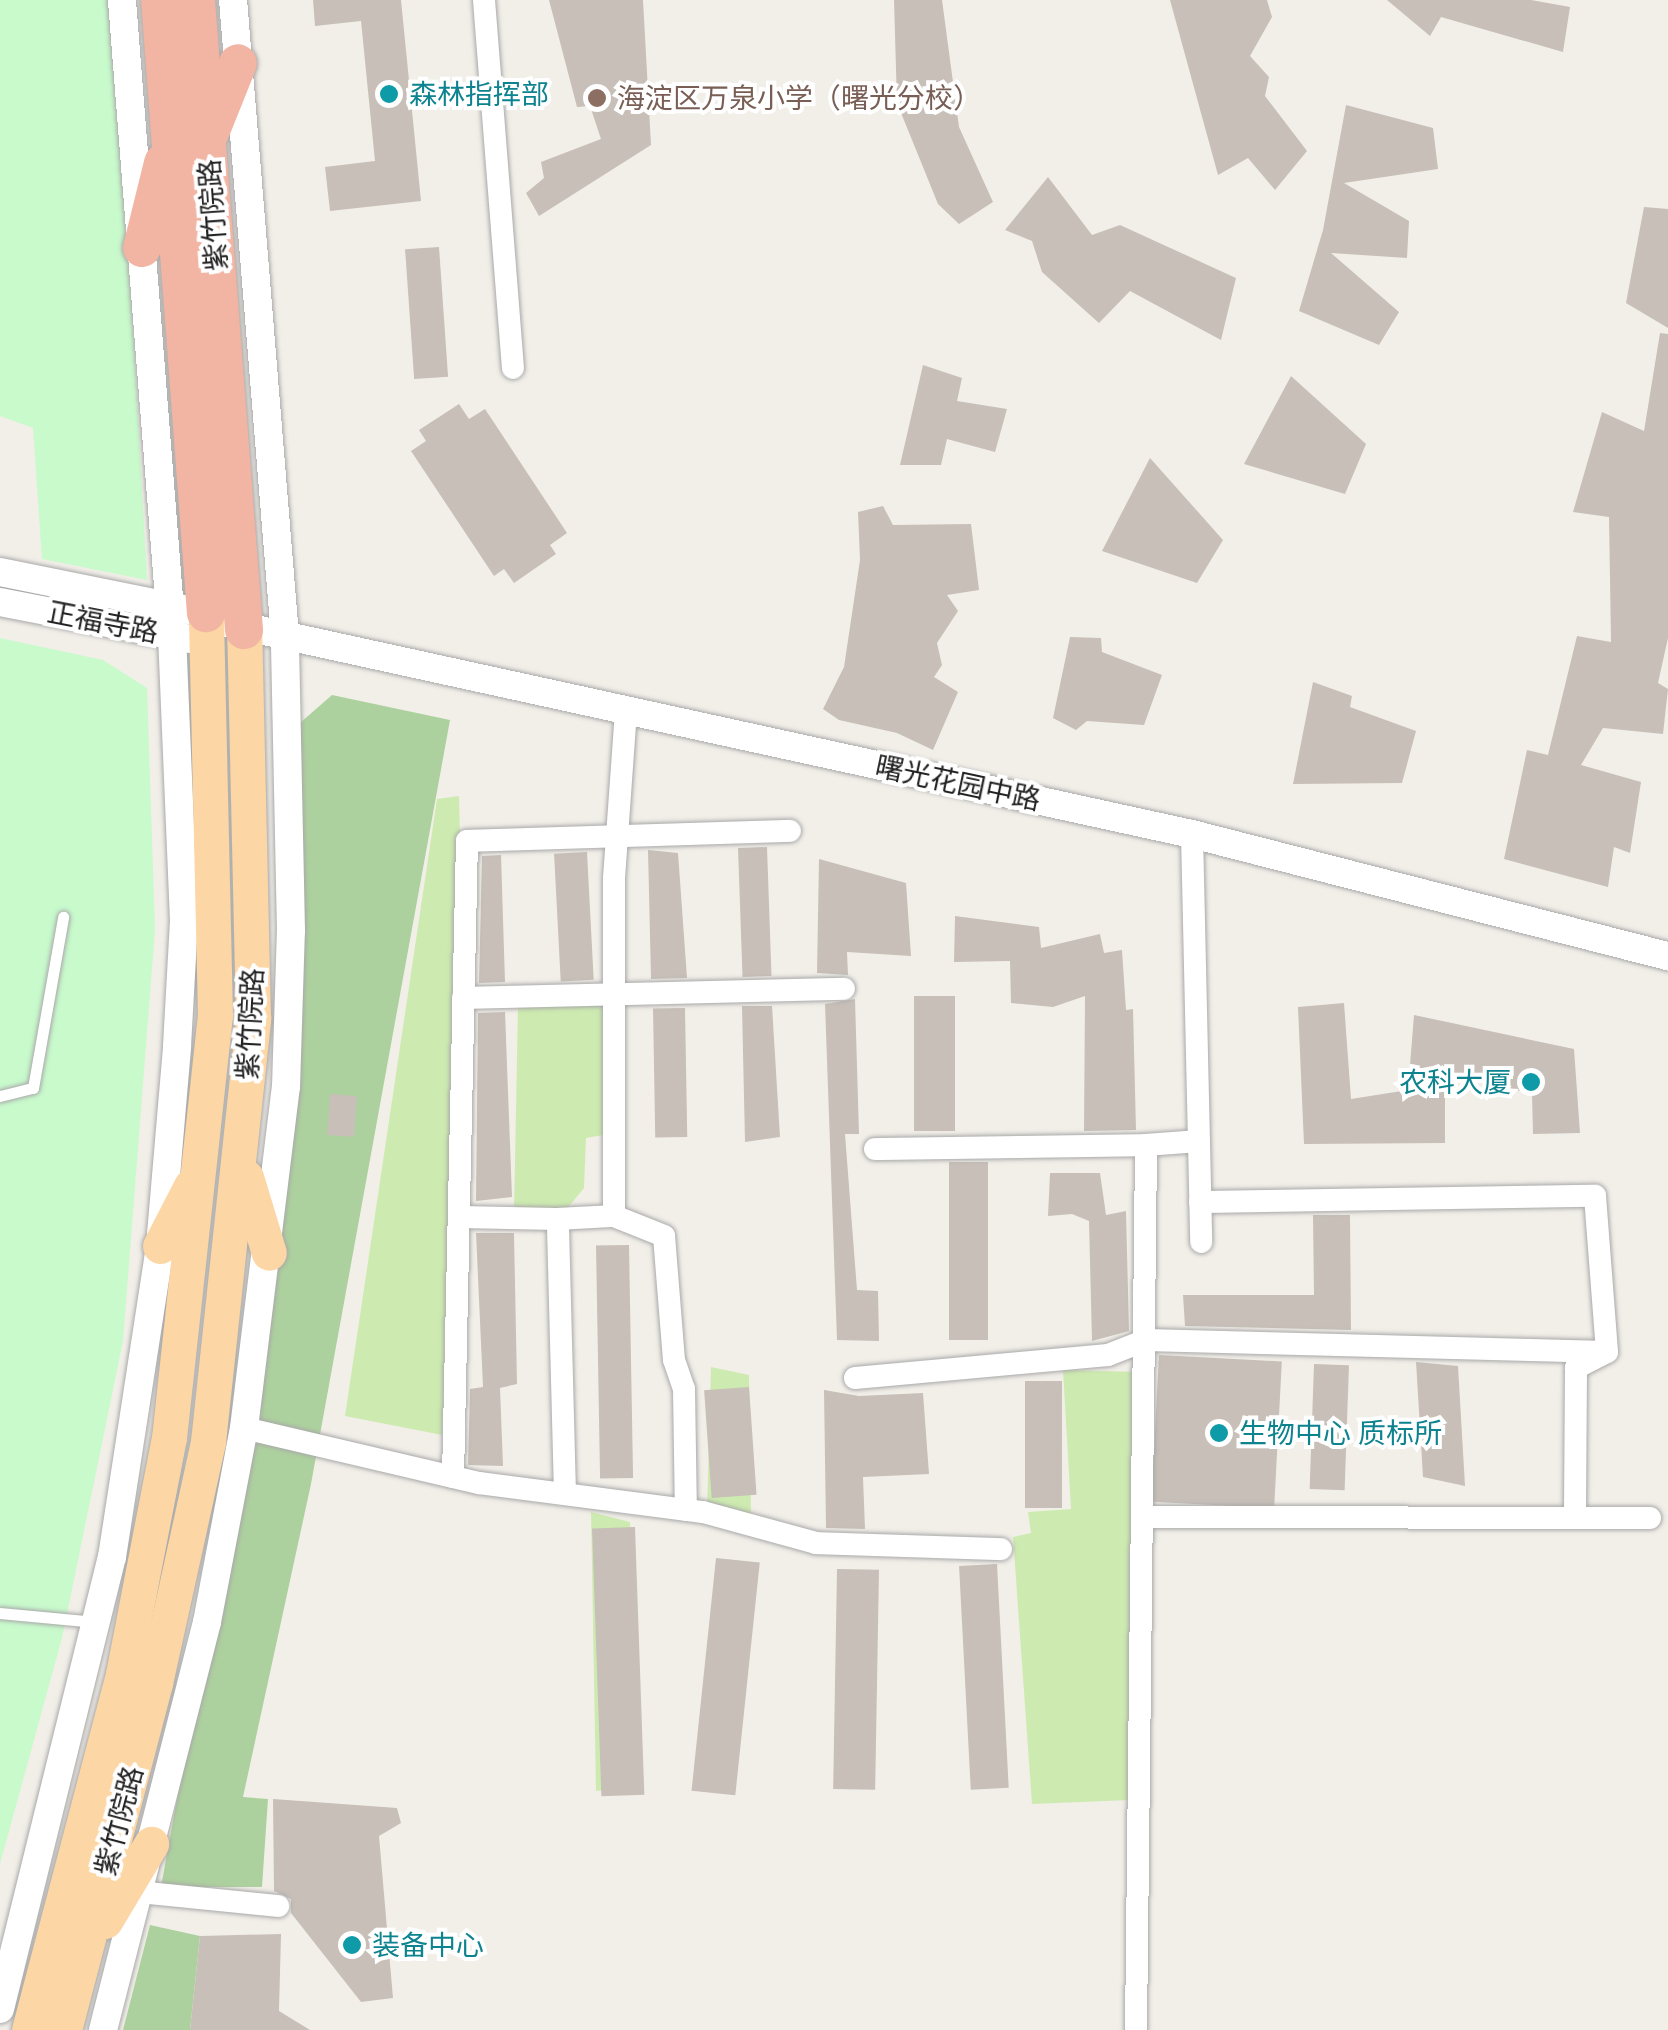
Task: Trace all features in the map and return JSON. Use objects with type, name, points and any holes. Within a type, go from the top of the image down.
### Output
[{"type":"highway","name":"紫竹院路","points":[[160,0],[189,136],[244,630]]},
{"type":"highway","name":"紫竹院路","points":[[189,624],[189,136],[196,0]]},
{"type":"highway","points":[[142,248],[189,136],[238,63]]},
{"type":"main road","name":"紫竹院路","points":[[29,2030],[123,1674],[170,1438],[203,1163],[215,1015],[189,624]]},
{"type":"main road","name":"紫竹院路","points":[[64,2030],[208,1442],[241,1164],[254,898],[244,630]]},
{"type":"main road","points":[[160,1246],[203,1163]]},
{"type":"main road","points":[[241,1164],[270,1253]]},
{"type":"main road","points":[[84,1956],[150,1844]]},
{"type":"street","name":"紫竹院路","points":[[0,2008],[96,1622],[160,1246],[184,920],[189,624],[142,248],[122,0]]},
{"type":"street","name":"紫竹院路","points":[[103,2030],[207,1622],[244,1428],[270,1253],[286,1087],[291,931],[285,636],[233,0]]},
{"type":"street","points":[[484,0],[512,368]]},
{"type":"street","name":"正福寺路","points":[[0,572],[189,624]]},
{"type":"street","name":"正福寺路","points":[[0,602],[189,624]]},
{"type":"street","name":"曙光花园中路","points":[[189,624],[285,636],[1192,834],[1668,956]]},
{"type":"street","points":[[614,1216],[617,835],[626,711]]},
{"type":"street","points":[[453,1477],[467,841],[790,831]]},
{"type":"street","points":[[1192,834],[1201,1242]]},
{"type":"street","points":[[463,998],[844,990]]},
{"type":"street","points":[[875,1148],[1199,1141]]},
{"type":"street","points":[[1136,2030],[1146,1145]]},
{"type":"street","points":[[1200,1202],[1595,1196],[1607,1352]]},
{"type":"street","points":[[458,1217],[614,1216],[664,1236],[674,1360],[684,1389],[686,1510]]},
{"type":"street","points":[[558,1219],[564,1494]]},
{"type":"street","points":[[855,1378],[1004,1368],[1108,1355],[1146,1340],[1607,1352]]},
{"type":"street","points":[[1575,1518],[1576,1368],[1607,1352]]},
{"type":"street","points":[[244,1428],[453,1477],[686,1510],[816,1543],[1000,1549]]},
{"type":"street","points":[[1142,1517],[1650,1518]]},
{"type":"street","points":[[138,1892],[278,1906]]},
{"type":"lane","points":[[0,1096],[34,1088],[63,918]]},
{"type":"lane","points":[[0,1614],[96,1622]]},
{"type":"green space","points":[[0,0],[115,0],[147,580],[42,559],[33,428],[0,416]]},
{"type":"green space","points":[[0,638],[103,660],[147,688],[155,930],[123,1341],[62,1638],[0,1864]]},
{"type":"green space","points":[[332,695],[450,720],[311,1484],[243,1797],[268,1799],[262,1887],[161,1887],[244,1428],[295,1102],[300,723]]},
{"type":"green space","points":[[459,796],[461,877],[442,1435],[345,1416],[437,799]]},
{"type":"green space","points":[[609,1003],[609,1134],[586,1138],[584,1188],[566,1210],[514,1212],[518,1006]]},
{"type":"green space","points":[[711,1367],[749,1375],[751,1517],[707,1512]]},
{"type":"green space","points":[[1063,1370],[1140,1372],[1130,1800],[1032,1804],[1013,1537],[1031,1533],[1028,1512],[1071,1509]]},
{"type":"green space","points":[[591,1512],[630,1522],[640,1788],[596,1791]]},
{"type":"green space","points":[[150,1925],[200,1936],[190,2030],[123,2030]]},
{"type":"building","name":"森林指挥部","points":[[313,0],[401,0],[421,201],[330,211],[325,167],[375,161],[361,21],[315,26]]},
{"type":"building","points":[[549,0],[643,0],[651,145],[539,216],[526,193],[544,178],[541,162],[601,139],[590,106],[577,107]]},
{"type":"building","points":[[894,0],[942,0],[959,127],[993,202],[959,224],[938,204],[897,103]]},
{"type":"building","points":[[1170,0],[1267,0],[1272,17],[1250,56],[1269,77],[1265,96],[1307,151],[1275,190],[1248,158],[1218,175]]},
{"type":"building","points":[[1387,0],[1531,0],[1570,7],[1563,52],[1441,17],[1430,36]]},
{"type":"building","points":[[1346,105],[1433,128],[1438,169],[1344,183],[1409,221],[1407,258],[1331,253],[1399,312],[1379,345],[1299,311],[1323,230]]},
{"type":"building","points":[[1048,177],[1092,235],[1120,225],[1236,278],[1221,340],[1130,291],[1099,323],[1042,272],[1032,241],[1005,230]]},
{"type":"building","points":[[1644,207],[1668,209],[1668,328],[1626,303]]},
{"type":"building","points":[[439,247],[448,377],[414,379],[405,249]]},
{"type":"building","points":[[1660,333],[1668,334],[1668,638],[1658,683],[1668,689],[1663,734],[1603,728],[1581,765],[1641,782],[1630,853],[1614,847],[1608,887],[1504,859],[1527,750],[1548,755],[1577,636],[1611,642],[1609,517],[1573,512],[1602,412],[1644,431]]},
{"type":"building","points":[[923,365],[962,378],[957,401],[1007,409],[995,452],[947,439],[941,465],[900,465]]},
{"type":"building","points":[[1291,376],[1366,444],[1345,494],[1244,464]]},
{"type":"building","points":[[459,404],[469,419],[485,409],[567,533],[550,545],[556,554],[514,583],[504,569],[494,576],[411,451],[426,441],[419,430]]},
{"type":"building","points":[[1150,458],[1223,540],[1197,583],[1102,551]]},
{"type":"building","points":[[883,506],[893,525],[971,524],[979,590],[947,595],[958,611],[937,643],[942,665],[934,677],[958,692],[933,750],[897,733],[839,720],[823,709],[844,667],[860,560],[858,512]]},
{"type":"building","points":[[1070,637],[1101,638],[1102,652],[1162,675],[1144,725],[1087,721],[1076,730],[1053,718]]},
{"type":"building","points":[[1313,682],[1352,696],[1350,707],[1416,731],[1402,783],[1293,784]]},
{"type":"building","points":[[767,847],[772,976],[743,977],[738,848]]},
{"type":"building","points":[[648,850],[678,853],[687,978],[651,979]]},
{"type":"building","points":[[587,852],[594,980],[561,982],[554,854]]},
{"type":"building","points":[[501,855],[505,982],[479,983],[482,856]]},
{"type":"building","points":[[819,859],[906,883],[911,956],[847,952],[848,975],[817,973]]},
{"type":"building","points":[[955,916],[1039,927],[1041,948],[1100,934],[1104,953],[1122,950],[1126,1010],[1133,1009],[1136,1130],[1084,1131],[1085,996],[1053,1007],[1011,1003],[1010,961],[954,962]]},
{"type":"building","points":[[914,996],[955,996],[955,1131],[914,1131]]},
{"type":"building","points":[[855,999],[859,1134],[845,1134],[857,1290],[878,1291],[879,1341],[837,1340],[825,1004]]},
{"type":"building","name":"农科大厦","points":[[1344,1003],[1351,1099],[1408,1090],[1414,1015],[1574,1049],[1580,1133],[1533,1134],[1532,1094],[1453,1073],[1445,1095],[1445,1143],[1304,1144],[1298,1007]]},
{"type":"building","points":[[742,1006],[772,1006],[780,1137],[745,1142]]},
{"type":"building","points":[[685,1008],[687,1137],[655,1138],[653,1009]]},
{"type":"building","points":[[505,1012],[512,1197],[476,1201],[478,1013]]},
{"type":"building","points":[[330,1094],[357,1096],[354,1137],[327,1135]]},
{"type":"building","points":[[949,1162],[988,1162],[988,1340],[949,1340]]},
{"type":"building","points":[[1050,1173],[1100,1173],[1106,1215],[1126,1211],[1129,1331],[1092,1341],[1089,1221],[1072,1214],[1048,1216]]},
{"type":"building","points":[[1313,1215],[1350,1215],[1351,1330],[1185,1326],[1183,1295],[1314,1295]]},
{"type":"building","points":[[476,1233],[514,1233],[517,1384],[500,1388],[503,1466],[468,1465],[470,1389],[483,1387]]},
{"type":"building","points":[[629,1245],[633,1478],[600,1479],[596,1246]]},
{"type":"building","name":"生物中心 质标所","points":[[1159,1355],[1282,1361],[1274,1508],[1151,1502]]},
{"type":"building","points":[[1416,1362],[1458,1366],[1465,1486],[1423,1477]]},
{"type":"building","points":[[1314,1364],[1349,1365],[1345,1490],[1310,1489]]},
{"type":"building","points":[[1025,1381],[1062,1381],[1062,1508],[1025,1508]]},
{"type":"building","points":[[749,1387],[757,1495],[712,1498],[704,1390]]},
{"type":"building","points":[[824,1390],[859,1396],[923,1393],[929,1474],[863,1477],[865,1529],[826,1528]]},
{"type":"building","points":[[635,1527],[644,1795],[601,1796],[592,1529]]},
{"type":"building","points":[[716,1558],[760,1563],[735,1795],[692,1791]]},
{"type":"building","points":[[997,1564],[1009,1788],[971,1790],[959,1566]]},
{"type":"building","points":[[837,1569],[879,1570],[875,1790],[833,1789]]},
{"type":"building","name":"装备中心","points":[[273,1799],[397,1808],[401,1823],[379,1836],[393,1998],[361,2002],[291,1913],[291,1899],[274,1891]]},
{"type":"building","points":[[281,1934],[279,2011],[310,2030],[190,2030],[200,1936]]},
{"type":"place","name":"森林指挥部","points":[[389,94]]},
{"type":"place","name":"海淀区万泉小学（曙光分校）","points":[[597,98]]},
{"type":"place","name":"农科大厦","points":[[1531,1082]]},
{"type":"place","name":"生物中心 质标所","points":[[1219,1433]]},
{"type":"place","name":"装备中心","points":[[352,1945]]}]
